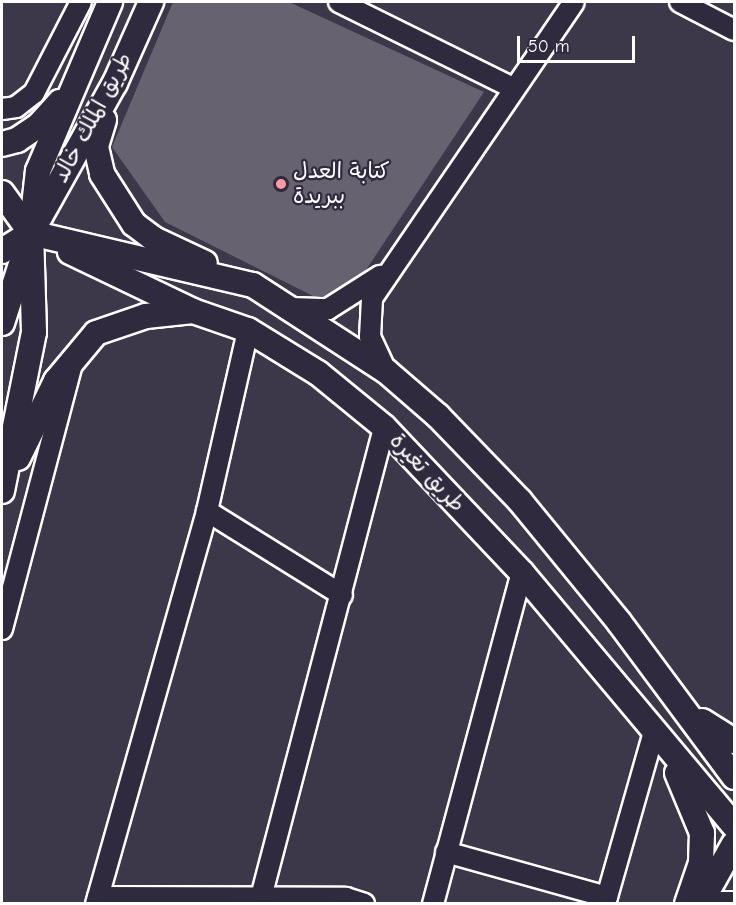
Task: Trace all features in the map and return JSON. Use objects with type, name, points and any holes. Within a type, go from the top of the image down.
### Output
[{"type":"main road","name":"طريق الملك خالد","points":[[2,492],[34,332],[31,233],[38,171],[110,2]]},
{"type":"main road","name":"طريق الملك خالد","points":[[2,323],[31,233],[116,83],[151,2]]},
{"type":"main road","points":[[116,83],[96,147],[102,174],[127,214],[154,239],[254,285]]},
{"type":"main road","points":[[2,144],[17,140],[39,125],[72,89]]},
{"type":"main road","name":"طريق تغيرة","points":[[2,193],[31,233],[254,285],[387,370],[438,416],[520,501],[631,639],[735,777]]},
{"type":"main road","name":"طريق تغيرة","points":[[2,217],[193,311],[248,330],[318,373],[384,427],[522,573],[735,826]]},
{"type":"main road","points":[[2,233],[31,233]]},
{"type":"main road","points":[[2,251],[31,233]]},
{"type":"main road","points":[[2,492],[56,381],[74,354],[96,333],[120,322],[193,311]]},
{"type":"main road","points":[[631,639],[708,728],[735,741]]},
{"type":"main road","points":[[657,736],[693,806],[702,833],[701,863],[687,903]]},
{"type":"main road","points":[[700,903],[735,844]]},
{"type":"main road","points":[[722,903],[732,903]]},
{"type":"street","points":[[2,110],[16,107],[34,93],[81,2]]},
{"type":"street","points":[[339,2],[513,88]]},
{"type":"street","points":[[387,370],[370,338],[369,318],[372,298],[391,266],[574,2]]},
{"type":"street","points":[[681,2],[735,30]]},
{"type":"street","points":[[291,308],[328,309],[365,290],[391,266]]},
{"type":"street","points":[[248,330],[207,512],[97,900],[261,897],[346,898],[364,903]]},
{"type":"street","points":[[2,628],[74,354]]},
{"type":"street","points":[[261,897],[342,595],[384,427]]},
{"type":"street","points":[[207,512],[342,595]]},
{"type":"street","points":[[433,903],[522,573]]},
{"type":"street","points":[[446,852],[606,900],[657,736]]},
{"type":"building","name":"كتابة العدل ببريدة","points":[[173,2],[289,2],[484,92],[360,279],[319,299],[165,222],[112,147]]},
{"type":"place","name":"كتابة العدل ببريدة","points":[[281,184]]}]
